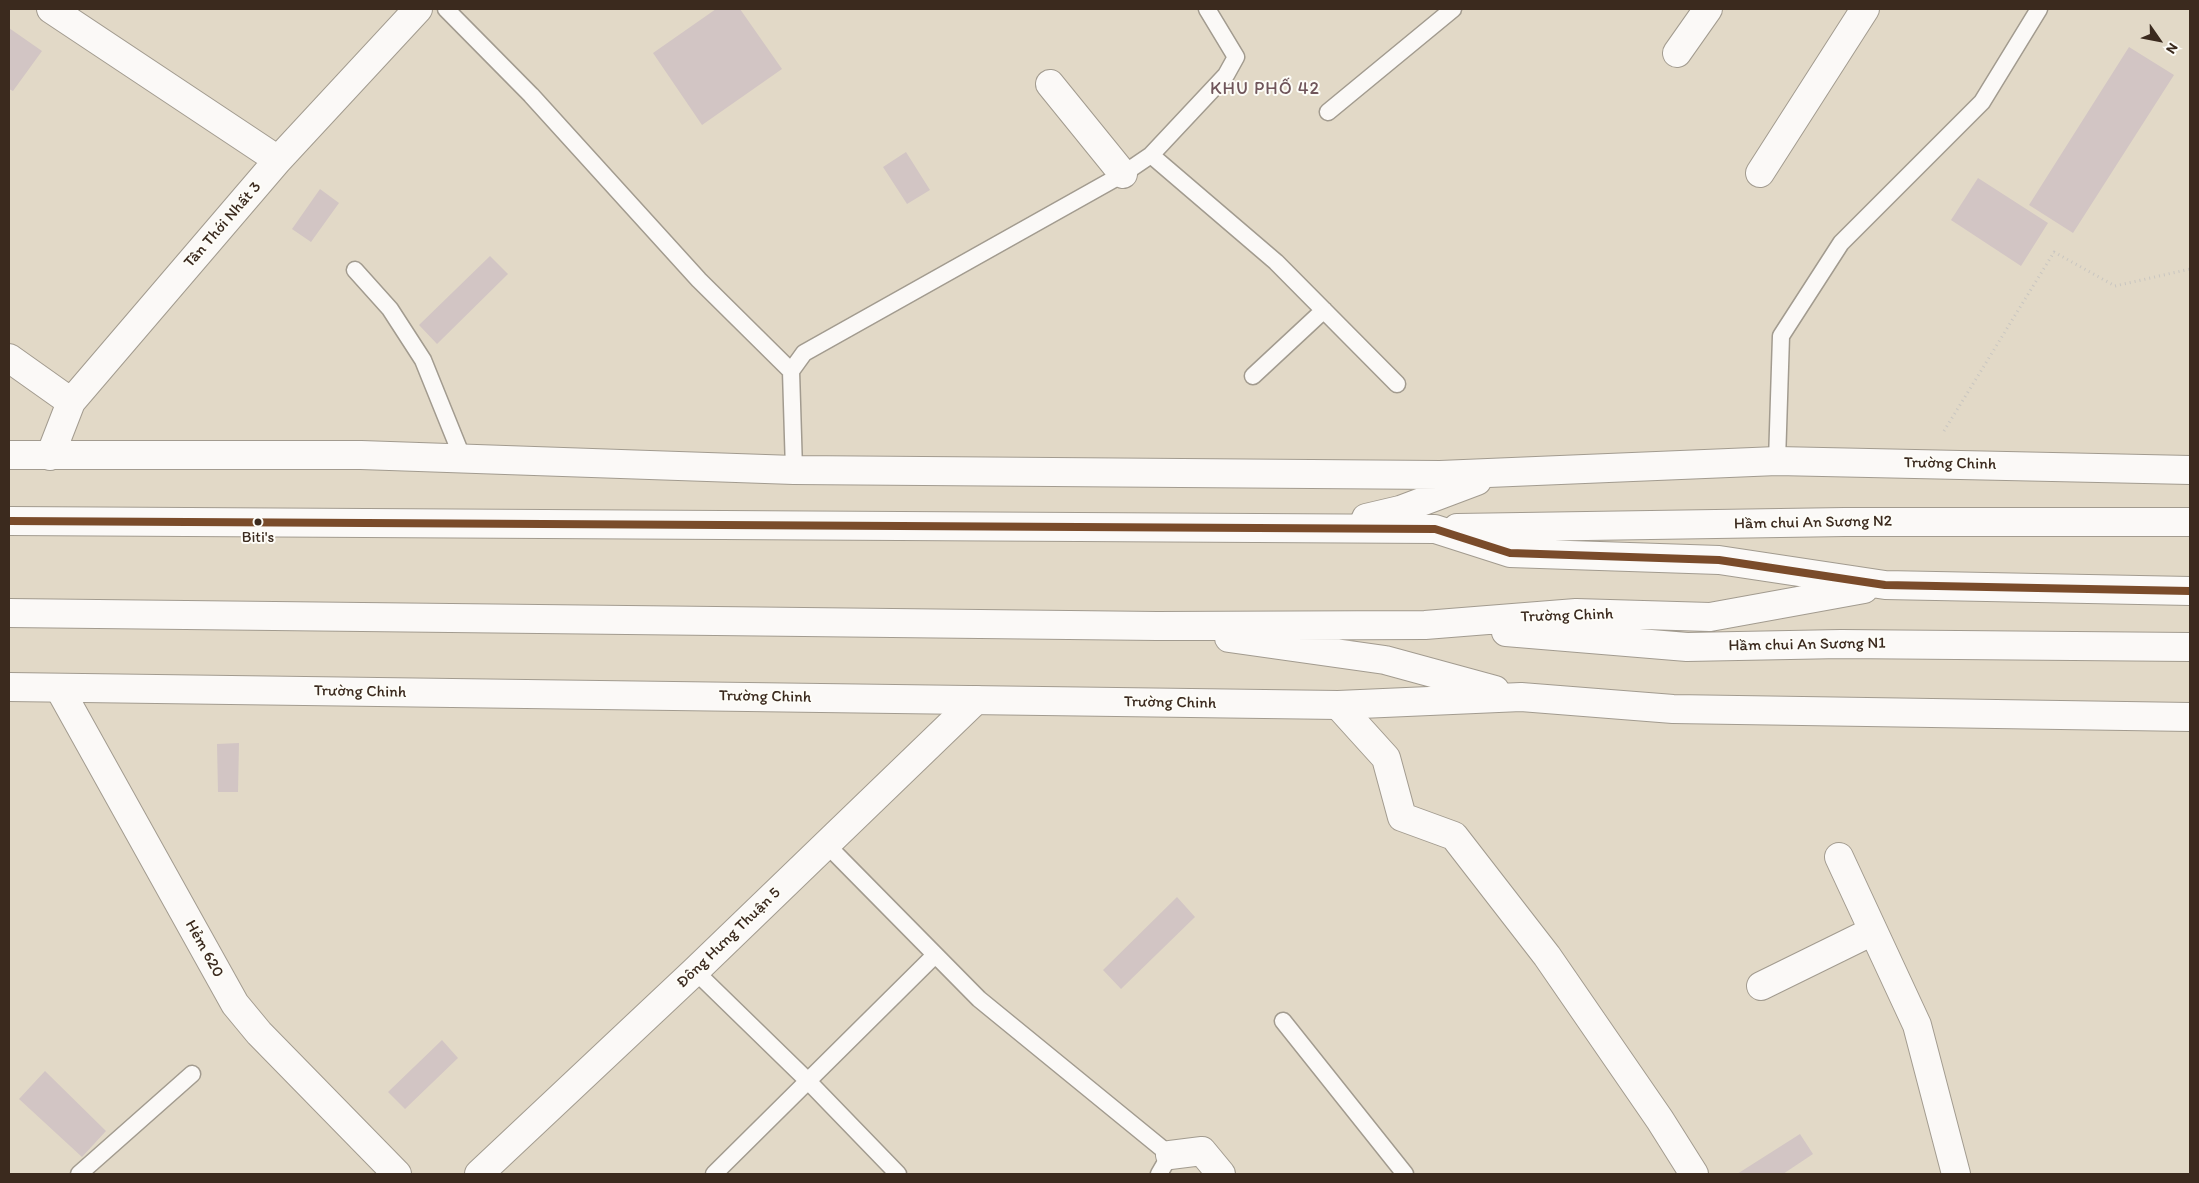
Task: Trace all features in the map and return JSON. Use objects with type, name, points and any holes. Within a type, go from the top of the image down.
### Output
[{"type":"main road","points":[[51,9],[278,160]]},
{"type":"main road","name":"Tân Thới Nhất 3","points":[[50,456],[71,402],[278,160],[418,9]]},
{"type":"main road","points":[[1677,54],[1708,9]]},
{"type":"main road","points":[[1760,173],[1865,9]]},
{"type":"main road","points":[[1050,84],[1123,174]]},
{"type":"main road","points":[[9,358],[71,402]]},
{"type":"main road","name":"Trường Chinh","points":[[9,455],[361,455],[794,470],[1430,475],[1777,461],[2190,470]]},
{"type":"main road","name":"Trường Chinh","points":[[1323,528],[1400,510],[1499,473]]},
{"type":"main road","name":"Trường Chinh","points":[[9,521],[1435,529],[1510,553],[1719,560],[1885,585],[2190,591]]},
{"type":"main road","name":"Hầm chui An Sương N2","points":[[1435,529],[1845,522],[2190,522]]},
{"type":"main road","name":"Trường Chinh","points":[[9,613],[1157,626],[1424,625],[1576,613],[1710,617],[1885,585]]},
{"type":"main road","name":"Hầm chui An Sương N1","points":[[1424,625],[1687,647],[1840,644],[2190,647]]},
{"type":"main road","name":"Trường Chinh","points":[[1157,626],[1270,646],[1384,660],[1521,697]]},
{"type":"main road","name":"Trường Chinh","points":[[9,687],[1338,705],[1521,697],[1673,709],[2190,717]]},
{"type":"main road","name":"Hẻm 620","points":[[59,688],[235,1004],[259,1033],[398,1174]]},
{"type":"main road","name":"Đông Hưng Thuận 5","points":[[479,1174],[695,971],[976,700]]},
{"type":"main road","points":[[1338,705],[1386,758],[1402,817],[1454,836],[1547,956],[1660,1120],[1694,1174]]},
{"type":"main road","points":[[1839,857],[1917,1025],[1956,1174]]},
{"type":"main road","points":[[1761,986],[1873,931]]},
{"type":"main road","points":[[1165,1165],[1202,1152],[1221,1174]]},
{"type":"lane","points":[[446,9],[531,95],[699,280],[791,371]]},
{"type":"lane","points":[[794,470],[791,371],[804,353],[1123,174],[1151,155],[1226,75],[1236,58],[1206,9]]},
{"type":"lane","points":[[1328,112],[1453,9]]},
{"type":"lane","points":[[1777,461],[1781,336],[1841,243],[1982,102],[2039,9]]},
{"type":"lane","points":[[1151,155],[1276,262],[1397,384]]},
{"type":"lane","points":[[355,270],[390,309],[423,360],[463,459]]},
{"type":"lane","points":[[1253,376],[1324,310]]},
{"type":"lane","points":[[826,844],[979,999],[1165,1165]]},
{"type":"lane","points":[[714,1174],[935,955]]},
{"type":"lane","points":[[695,971],[808,1080],[898,1174]]},
{"type":"lane","points":[[1283,1020],[1405,1174]]},
{"type":"lane","points":[[79,1174],[192,1074]]},
{"type":"path","points":[[1925,464],[2054,252],[2115,286],[2190,270]]},
{"type":"building","points":[[716,9],[740,9],[782,69],[702,125],[653,53]]},
{"type":"building","points":[[9,28],[42,51],[13,91],[9,89]]},
{"type":"building","points":[[2129,47],[2174,75],[2073,233],[2029,205]]},
{"type":"building","points":[[906,152],[930,190],[907,204],[883,167]]},
{"type":"building","points":[[1978,178],[2048,223],[2021,266],[1951,220]]},
{"type":"building","points":[[320,189],[339,203],[311,242],[292,229]]},
{"type":"building","points":[[490,256],[508,274],[437,344],[419,325]]},
{"type":"building","points":[[239,743],[238,792],[218,792],[217,744]]},
{"type":"building","points":[[1177,897],[1195,917],[1121,989],[1103,970]]},
{"type":"building","points":[[442,1040],[458,1058],[405,1109],[388,1092]]},
{"type":"building","points":[[45,1071],[106,1131],[82,1157],[19,1099]]},
{"type":"building","points":[[1800,1134],[1813,1154],[1783,1174],[1737,1174]]},
{"type":"transit line","points":[[9,521],[1435,529],[1510,553],[1719,560],[1885,585],[2190,591]]},
{"type":"place","name":"Biti's","points":[[258,522]]},
{"type":"district","name":"KHU PHỐ 42","points":[[1265,89]]}]
